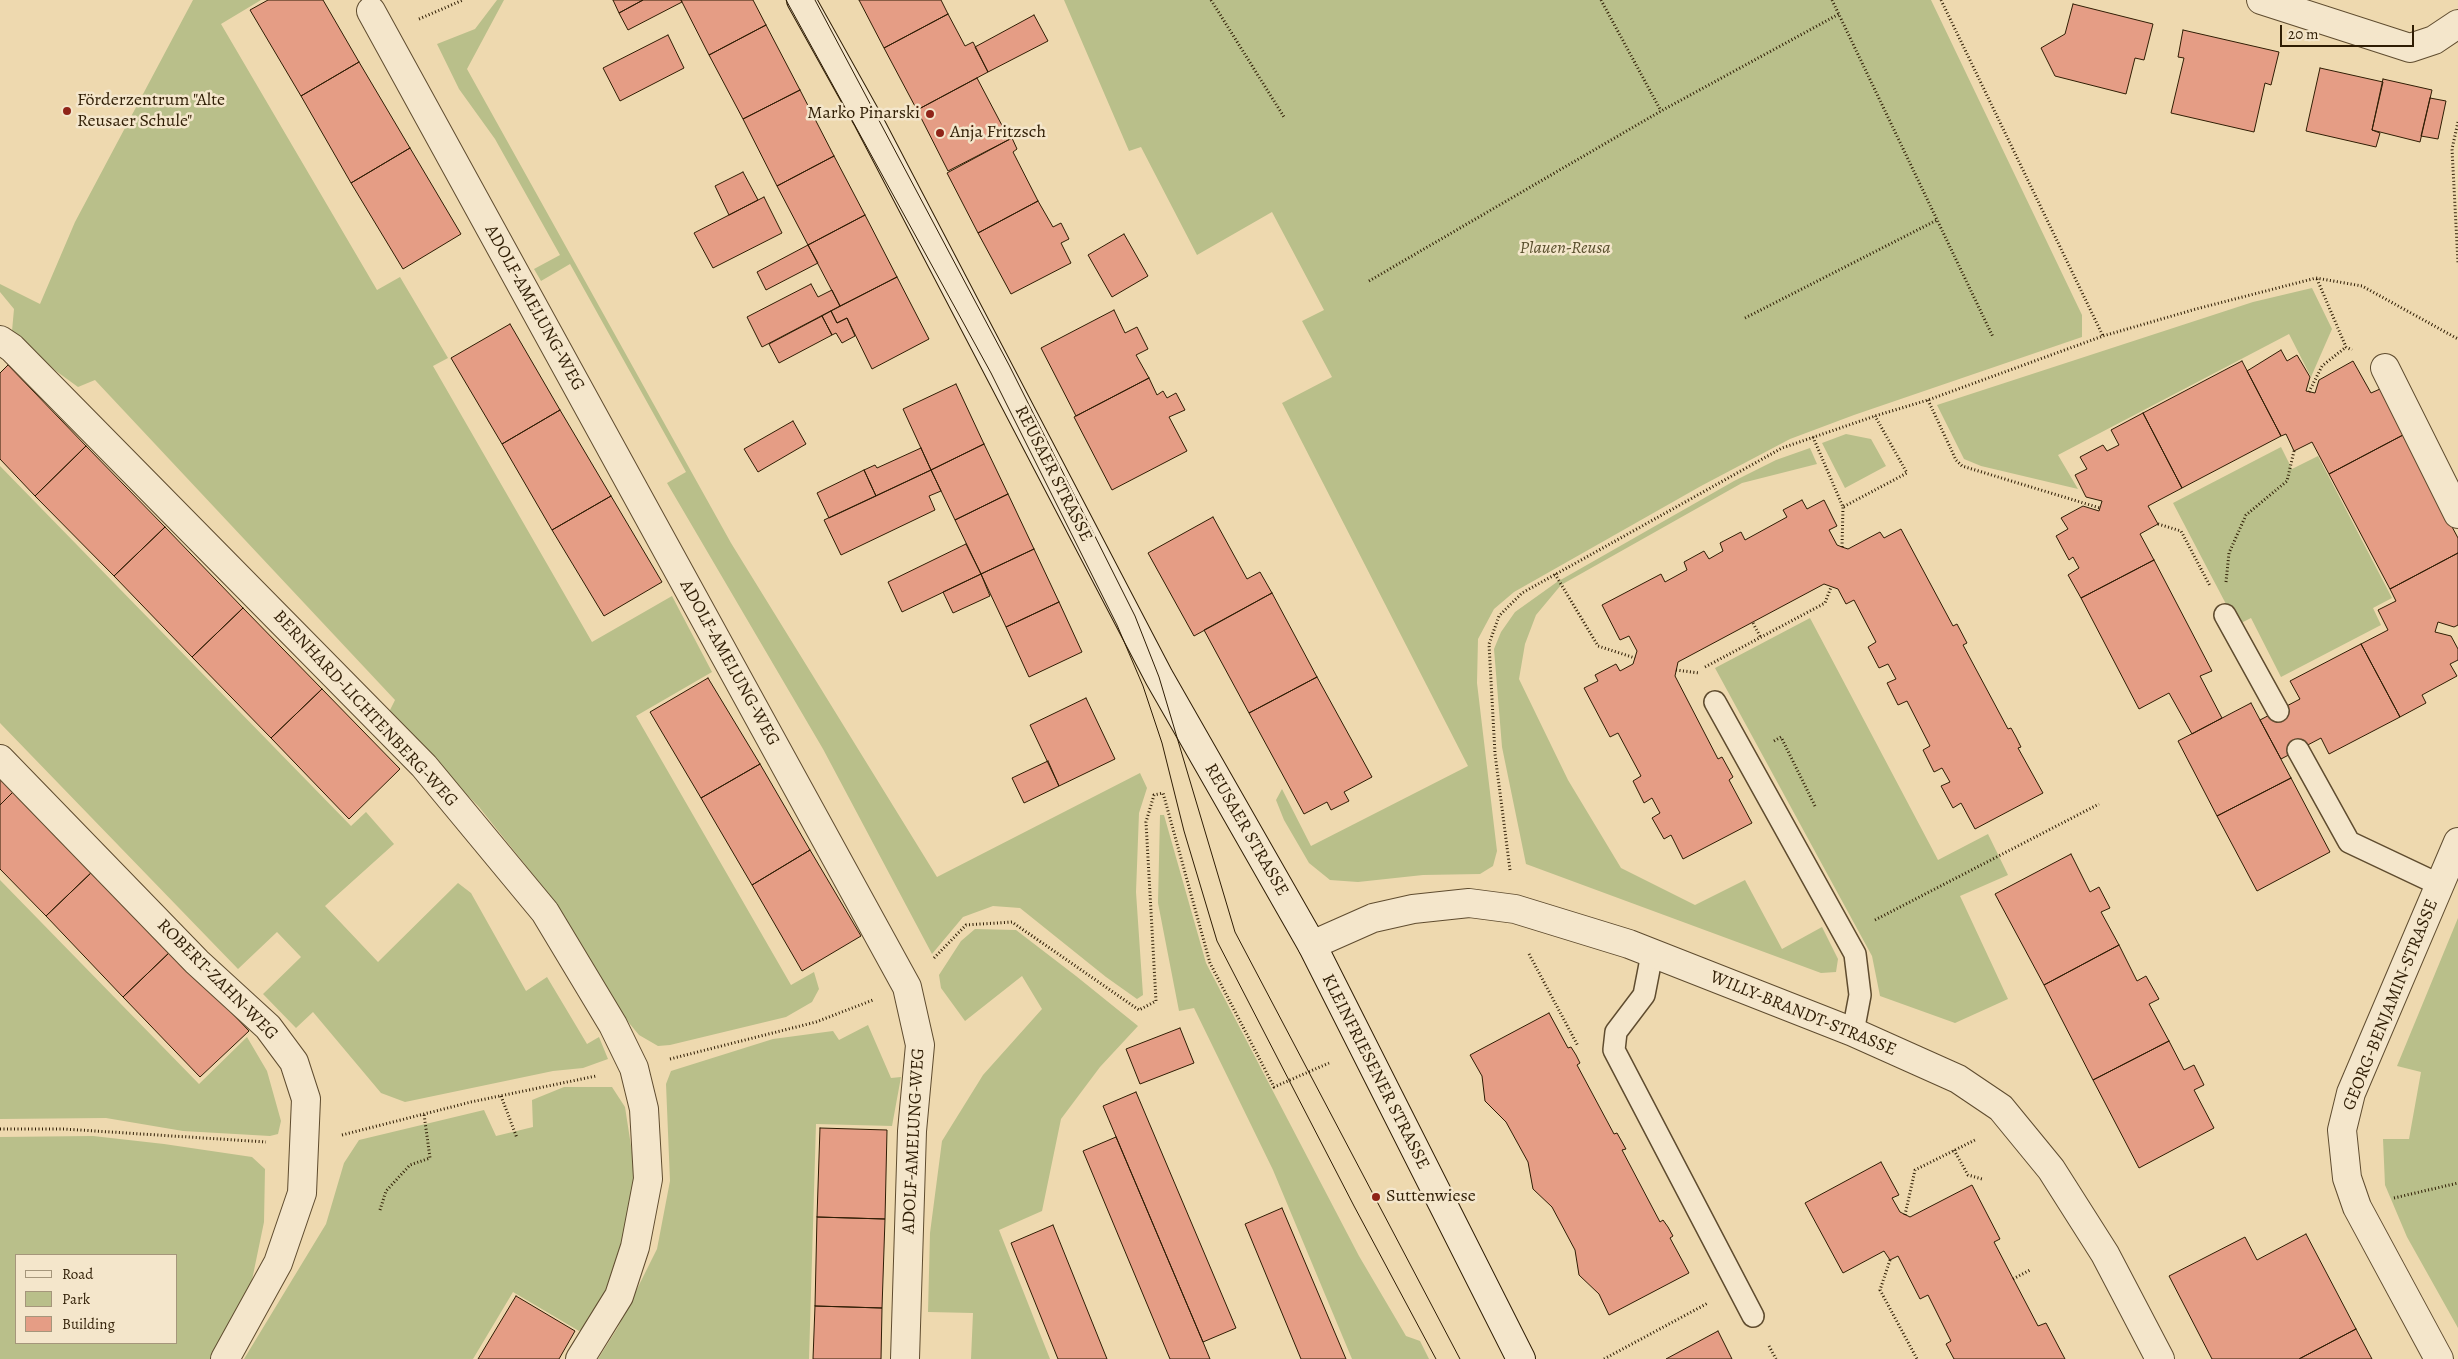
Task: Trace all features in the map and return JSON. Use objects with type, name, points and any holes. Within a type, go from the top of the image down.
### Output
[{"type":"street","name":"REUSAER STRASSE","points":[[801,0],[868,120],[1160,677],[1312,945]]},
{"type":"street","points":[[2261,0],[2410,48],[2434,40],[2458,24]]},
{"type":"street","name":"ADOLF-AMELUNG-WEG","points":[[371,11],[907,987],[920,1045],[912,1131],[905,1359]]},
{"type":"street","name":"BERNHARD-LICHTENBERG-WEG","points":[[0,340],[12,348],[424,766],[545,912],[613,1025],[634,1068],[644,1109],[648,1179],[635,1246],[619,1296],[580,1359]]},
{"type":"street","points":[[2385,368],[2458,514]]},
{"type":"street","name":"ROBERT-ZAHN-WEG","points":[[0,759],[197,962],[268,1027],[294,1062],[306,1099],[302,1194],[278,1263],[225,1359]]},
{"type":"street","name":"GEORG-BENJAMIN-STRASSE","points":[[2439,1359],[2356,1207],[2347,1178],[2342,1130],[2351,1093],[2458,842]]},
{"type":"street","name":"WILLY-BRANDT-STRASSE","points":[[1312,945],[1373,918],[1413,909],[1469,903],[1516,909],[1629,944],[1853,1032],[1958,1079],[2001,1108],[2051,1169],[2105,1254],[2160,1359]]},
{"type":"street","name":"KLEINFRIESENER STRASSE","points":[[1312,945],[1521,1359]]},
{"type":"lane","points":[[2225,615],[2278,711]]},
{"type":"lane","points":[[1715,702],[1855,954],[1860,995],[1853,1032]]},
{"type":"lane","points":[[2298,750],[2349,842],[2440,885]]},
{"type":"lane","points":[[1652,954],[1644,995],[1616,1032],[1614,1050],[1753,1316]]},
{"type":"path","points":[[384,35],[462,0]]},
{"type":"path","points":[[1211,0],[1284,117]]},
{"type":"path","points":[[1601,0],[1662,111]]},
{"type":"path","points":[[1832,0],[1993,337]]},
{"type":"path","points":[[1941,0],[2103,336]]},
{"type":"path","points":[[1370,282],[1662,111],[1839,14]]},
{"type":"path","points":[[2458,122],[2452,149],[2458,263]]},
{"type":"path","points":[[1745,318],[1937,220]]},
{"type":"path","points":[[2308,392],[2322,366],[2346,347],[2316,278]]},
{"type":"path","points":[[1516,909],[1495,754],[1489,644],[1499,616],[1522,593],[1624,538],[1782,448],[1928,400],[2103,336],[2196,309],[2316,278],[2362,286],[2458,339]]},
{"type":"path","points":[[1928,400],[1956,460],[1962,466],[2100,508]]},
{"type":"path","points":[[1843,507],[1907,473],[1875,416]]},
{"type":"path","points":[[1813,438],[1843,507],[1842,547]]},
{"type":"path","points":[[2225,615],[2228,553],[2246,515],[2287,481],[2294,451]]},
{"type":"path","points":[[2158,524],[2181,531],[2225,615]]},
{"type":"path","points":[[1555,574],[1598,646],[1636,658]]},
{"type":"path","points":[[1698,671],[1826,603],[1831,587]]},
{"type":"path","points":[[1753,622],[1760,638]]},
{"type":"path","points":[[1781,738],[1816,807]]},
{"type":"path","points":[[1154,795],[1163,793],[1210,963],[1274,1087],[1363,1047]]},
{"type":"path","points":[[1873,921],[2099,804]]},
{"type":"path","points":[[0,1129],[64,1129],[304,1144],[501,1096],[517,1138]]},
{"type":"path","points":[[380,1210],[386,1191],[410,1165],[430,1158],[424,1114]]},
{"type":"path","points":[[1906,1215],[1915,1170],[2011,1121]]},
{"type":"path","points":[[1954,1150],[1968,1175],[1982,1179]]},
{"type":"path","points":[[2356,1207],[2458,1183]]},
{"type":"path","points":[[1890,1260],[1880,1290],[1917,1359]]},
{"type":"path","points":[[2013,1279],[2030,1270]]},
{"type":"path","points":[[1604,1359],[1713,1300]]},
{"type":"green space","points":[[193,0],[261,0],[221,24],[377,290],[400,277],[448,358],[433,366],[592,642],[672,596],[712,672],[636,716],[791,985],[814,972],[819,989],[812,1002],[786,1017],[670,1045],[658,1046],[639,1035],[620,1012],[543,887],[479,807],[388,714],[395,700],[95,380],[78,387],[56,371],[12,331],[14,309],[0,292],[0,284],[40,304],[75,222]]},
{"type":"green space","points":[[497,0],[504,0],[467,69],[731,543],[937,877],[1140,773],[1147,788],[1139,813],[1136,892],[1143,995],[1137,999],[1106,977],[1020,908],[993,906],[963,917],[932,954],[823,749],[667,483],[686,472],[570,264],[541,281],[534,269],[560,255],[495,139],[459,89],[437,44],[475,29]]},
{"type":"green space","name":"Plauen-Reusa","points":[[1064,0],[1931,0],[2082,315],[2082,337],[1854,415],[1790,439],[1701,486],[1514,592],[1494,609],[1478,639],[1477,683],[1497,851],[1493,866],[1480,874],[1423,875],[1358,882],[1330,880],[1309,863],[1284,820],[1276,800],[1282,789],[1311,846],[1468,766],[1282,403],[1332,377],[1302,321],[1324,310],[1272,212],[1197,255],[1141,147],[1129,151]]},
{"type":"green space","points":[[2312,288],[2332,329],[2311,377],[2289,334],[2058,455],[2078,489],[1981,466],[1964,459],[1937,405],[2253,302]]},
{"type":"green space","points":[[1846,434],[1871,439],[1886,466],[1845,488],[1822,443]]},
{"type":"green space","points":[[2281,447],[2292,469],[2318,456],[2392,598],[2373,608],[2381,625],[2281,677],[2251,618],[2237,625],[2173,503]]},
{"type":"green space","points":[[1810,448],[1817,464],[1742,483],[1561,585],[1536,615],[1525,644],[1519,679],[1568,780],[1621,868],[1695,905],[1745,880],[1782,949],[1822,927],[1838,959],[1836,972],[1821,973],[1526,864],[1502,747],[1494,649],[1501,632],[1515,612],[1557,582],[1734,481],[1776,460]]},
{"type":"green space","points":[[0,466],[351,826],[366,812],[394,844],[325,906],[378,962],[458,883],[471,893],[526,991],[547,977],[587,1044],[599,1037],[608,1059],[583,1068],[553,1071],[405,1102],[381,1093],[313,1012],[296,1028],[263,994],[301,957],[277,932],[238,969],[0,723]]},
{"type":"green space","points":[[1810,618],[1938,860],[1988,834],[2008,875],[1960,896],[2008,999],[1955,1023],[1880,996],[1872,956],[1715,668]]},
{"type":"green space","points":[[1160,815],[1164,815],[1206,963],[1359,1256],[1406,1336],[1420,1341],[1429,1359],[1352,1359],[1273,1170],[1194,1008],[1179,1011],[1158,903]]},
{"type":"green space","points":[[0,880],[199,1084],[247,1037],[267,1071],[281,1121],[278,1134],[270,1136],[183,1131],[106,1118],[0,1119]]},
{"type":"green space","points":[[2458,918],[2458,1328],[2407,1237],[2385,1185],[2383,1139],[2409,1139],[2421,1072],[2397,1066]]},
{"type":"green space","points":[[975,929],[1016,930],[1138,1026],[1100,1067],[1061,1119],[1042,1211],[999,1230],[1050,1359],[971,1359],[973,1313],[928,1312],[930,1233],[942,1141],[983,1075],[1042,1009],[1022,976],[965,1021],[941,988],[939,975],[961,941]]},
{"type":"green space","points":[[868,1025],[891,1078],[901,1077],[892,1126],[816,1124],[809,1359],[598,1359],[618,1327],[657,1249],[670,1181],[666,1084],[671,1071],[773,1039],[833,1031],[839,1040]]},
{"type":"green space","points":[[564,1087],[612,1087],[625,1107],[635,1172],[617,1268],[599,1315],[579,1331],[513,1292],[473,1359],[244,1359],[326,1224],[344,1163],[359,1140],[484,1110],[496,1136],[533,1127],[532,1100]]},
{"type":"green space","points":[[93,1136],[164,1144],[252,1157],[265,1169],[264,1222],[252,1280],[214,1359],[0,1359],[0,1137]]},
{"type":"building","points":[[268,0],[323,0],[359,62],[301,96],[250,10]]},
{"type":"building","points":[[613,0],[643,0],[619,13]]},
{"type":"building","points":[[643,0],[681,0],[682,2],[628,30],[619,13]]},
{"type":"building","points":[[681,0],[753,0],[766,25],[709,55]]},
{"type":"building","points":[[859,0],[941,0],[948,14],[884,48]]},
{"type":"building","points":[[2073,4],[2153,24],[2144,60],[2135,58],[2126,94],[2055,76],[2041,48],[2065,34]]},
{"type":"building","points":[[948,14],[965,46],[973,42],[988,72],[917,110],[884,48]]},
{"type":"building","points":[[1034,15],[1048,41],[988,72],[975,47]]},
{"type":"building","points":[[766,25],[800,90],[743,119],[709,55]]},
{"type":"building","points":[[2183,30],[2279,52],[2271,85],[2265,83],[2254,132],[2171,113],[2184,58],[2178,57]]},
{"type":"building","points":[[668,35],[684,68],[620,101],[603,68]]},
{"type":"building","points":[[359,62],[410,148],[351,183],[301,96]]},
{"type":"building","points":[[2320,68],[2383,82],[2372,130],[2380,133],[2376,147],[2306,131]]},
{"type":"building","points":[[977,78],[1006,133],[1008,132],[1012,138],[948,171],[917,110]]},
{"type":"building","points":[[2383,79],[2432,90],[2420,142],[2372,130]]},
{"type":"building","points":[[800,90],[834,156],[777,186],[743,119]]},
{"type":"building","points":[[2430,98],[2446,101],[2438,139],[2421,136]]},
{"type":"building","points":[[1012,138],[1017,149],[1013,152],[1038,201],[978,233],[947,173]]},
{"type":"building","points":[[410,148],[461,234],[403,269],[351,183]]},
{"type":"building","points":[[834,156],[865,215],[808,245],[777,186]]},
{"type":"building","points":[[743,172],[758,200],[729,215],[715,186]]},
{"type":"building","points":[[764,197],[782,233],[713,268],[694,233]]},
{"type":"building","points":[[1038,201],[1053,227],[1061,223],[1069,239],[1061,243],[1071,263],[1011,294],[978,233]]},
{"type":"building","points":[[865,215],[897,277],[840,306],[808,245]]},
{"type":"building","points":[[1124,234],[1148,276],[1112,297],[1088,255]]},
{"type":"building","points":[[808,245],[818,263],[766,290],[757,272]]},
{"type":"building","points":[[897,277],[929,339],[872,369],[847,318],[837,323],[831,311]]},
{"type":"building","points":[[811,284],[818,297],[832,290],[840,306],[762,347],[747,317]]},
{"type":"building","points":[[1114,310],[1125,333],[1137,327],[1148,349],[1136,355],[1149,378],[1076,416],[1041,348]]},
{"type":"building","points":[[831,311],[837,323],[847,318],[855,336],[842,343],[836,333],[832,335],[822,316]]},
{"type":"building","points":[[822,316],[832,335],[779,363],[769,344]]},
{"type":"building","points":[[510,324],[560,410],[502,444],[451,358]]},
{"type":"building","points":[[2281,350],[2287,361],[2297,355],[2310,377],[2306,391],[2315,393],[2319,380],[2353,361],[2371,393],[2380,389],[2403,435],[2329,474],[2312,442],[2294,451],[2286,434],[2281,436],[2247,371]]},
{"type":"building","points":[[2242,361],[2281,436],[2182,488],[2143,413]]},
{"type":"building","points":[[8,365],[86,446],[35,496],[0,459],[0,373]]},
{"type":"building","points":[[1149,378],[1157,395],[1163,391],[1167,398],[1176,393],[1185,410],[1169,417],[1187,451],[1112,490],[1074,417]]},
{"type":"building","points":[[956,384],[984,444],[931,470],[903,409]]},
{"type":"building","points":[[560,410],[611,496],[552,530],[502,444]]},
{"type":"building","points":[[2143,413],[2182,488],[2148,506],[2158,524],[2140,534],[2154,560],[2081,598],[2068,575],[2079,568],[2073,557],[2069,560],[2056,536],[2068,529],[2061,518],[2083,506],[2099,511],[2102,501],[2086,497],[2075,475],[2087,469],[2080,457],[2103,445],[2107,451],[2119,445],[2111,430]]},
{"type":"building","points":[[793,421],[806,444],[758,472],[744,449]]},
{"type":"building","points":[[2403,435],[2458,538],[2458,553],[2390,589],[2329,474]]},
{"type":"building","points":[[984,444],[1008,494],[955,520],[931,470]]},
{"type":"building","points":[[86,446],[165,527],[114,576],[35,496]]},
{"type":"building","points":[[921,448],[931,470],[876,496],[864,470],[875,465],[877,468]]},
{"type":"building","points":[[864,470],[876,496],[829,518],[817,493]]},
{"type":"building","points":[[931,470],[941,491],[929,496],[935,510],[841,555],[824,520]]},
{"type":"building","points":[[1008,494],[1034,549],[981,574],[955,520]]},
{"type":"building","points":[[611,496],[662,582],[604,616],[552,530]]},
{"type":"building","points":[[1802,500],[1807,509],[1824,500],[1837,526],[1829,530],[1837,545],[1848,549],[1880,532],[1884,538],[1901,529],[1953,626],[1957,624],[1967,643],[1963,645],[2008,729],[2011,728],[2016,737],[2021,747],[2018,748],[2043,793],[1975,829],[1961,803],[1953,808],[1941,786],[1950,782],[1942,768],[1934,772],[1923,750],[1930,746],[1907,701],[1898,705],[1887,683],[1896,679],[1888,664],[1879,668],[1868,647],[1876,642],[1854,600],[1846,604],[1838,589],[1824,584],[1678,662],[1675,676],[1718,759],[1722,757],[1733,777],[1729,780],[1752,823],[1683,859],[1671,835],[1664,839],[1652,818],[1660,813],[1652,798],[1644,803],[1633,781],[1641,776],[1618,733],[1610,737],[1584,688],[1598,681],[1595,675],[1616,664],[1620,671],[1633,664],[1637,651],[1629,636],[1620,640],[1602,605],[1661,574],[1665,582],[1687,570],[1684,562],[1704,551],[1709,559],[1723,551],[1720,543],[1741,532],[1745,540],[1787,517],[1783,510]]},
{"type":"building","points":[[1213,517],[1247,579],[1260,572],[1272,593],[1194,636],[1148,553]]},
{"type":"building","points":[[165,527],[243,608],[192,657],[114,576]]},
{"type":"building","points":[[966,544],[981,574],[902,612],[888,582]]},
{"type":"building","points":[[1034,549],[1059,602],[1006,627],[981,574]]},
{"type":"building","points":[[2458,553],[2458,625],[2454,627],[2438,622],[2435,632],[2451,636],[2458,649],[2458,660],[2450,664],[2457,676],[2422,695],[2426,703],[2400,717],[2361,644],[2388,630],[2378,610],[2396,601],[2390,589]]},
{"type":"building","points":[[2154,560],[2212,671],[2200,676],[2222,718],[2192,734],[2169,693],[2139,709],[2081,598]]},
{"type":"building","points":[[981,574],[990,596],[953,613],[943,592]]},
{"type":"building","points":[[1272,593],[1317,677],[1249,713],[1204,630]]},
{"type":"building","points":[[1059,602],[1082,652],[1029,677],[1006,627]]},
{"type":"building","points":[[243,608],[322,689],[271,738],[192,657]]},
{"type":"building","points":[[2361,644],[2400,717],[2329,754],[2321,738],[2281,759],[2260,720],[2300,699],[2290,681]]},
{"type":"building","points":[[1317,677],[1372,777],[1344,792],[1349,801],[1331,810],[1327,802],[1304,814],[1249,713]]},
{"type":"building","points":[[708,678],[760,764],[701,798],[650,712]]},
{"type":"building","points":[[322,689],[400,769],[349,819],[271,738]]},
{"type":"building","points":[[1086,698],[1115,759],[1059,786],[1030,725]]},
{"type":"building","points":[[2251,703],[2291,778],[2217,816],[2178,741]]},
{"type":"building","points":[[1048,761],[1059,786],[1024,803],[1012,778]]},
{"type":"building","points":[[760,764],[810,850],[752,885],[701,798]]},
{"type":"building","points":[[0,772],[16,789],[0,805]]},
{"type":"building","points":[[2291,778],[2330,852],[2257,891],[2217,816]]},
{"type":"building","points":[[16,789],[94,870],[46,916],[0,869],[0,805]]},
{"type":"building","points":[[810,850],[861,936],[802,971],[752,885]]},
{"type":"building","points":[[2071,854],[2090,892],[2099,887],[2110,908],[2101,912],[2119,945],[2044,985],[1995,894]]},
{"type":"building","points":[[94,870],[172,950],[123,997],[46,916]]},
{"type":"building","points":[[2119,945],[2137,981],[2146,976],[2159,999],[2149,1004],[2169,1041],[2093,1080],[2044,985]]},
{"type":"building","points":[[172,950],[249,1031],[200,1077],[123,997]]},
{"type":"building","points":[[1549,1013],[1568,1048],[1571,1047],[1576,1055],[1580,1063],[1577,1065],[1614,1134],[1617,1133],[1626,1149],[1622,1150],[1660,1222],[1663,1220],[1673,1236],[1670,1238],[1689,1273],[1609,1315],[1599,1294],[1579,1275],[1575,1250],[1552,1207],[1533,1189],[1528,1162],[1506,1122],[1485,1101],[1482,1076],[1470,1055]]},
{"type":"building","points":[[1180,1028],[1194,1063],[1140,1084],[1126,1049]]},
{"type":"building","points":[[2169,1041],[2184,1070],[2194,1065],[2204,1085],[2194,1090],[2214,1128],[2139,1168],[2093,1080]]},
{"type":"building","points":[[1136,1092],[1236,1328],[1203,1342],[1103,1106]]},
{"type":"building","points":[[820,1128],[887,1130],[885,1219],[817,1217]]},
{"type":"building","points":[[1116,1137],[1210,1359],[1170,1359],[1083,1151]]},
{"type":"building","points":[[1881,1162],[1899,1195],[1892,1198],[1900,1212],[1910,1217],[1972,1185],[2000,1239],[1994,1242],[2038,1326],[2046,1323],[2065,1359],[1954,1359],[1946,1344],[1951,1341],[1928,1295],[1920,1299],[1898,1256],[1890,1260],[1884,1251],[1843,1273],[1805,1203]]},
{"type":"building","points":[[1282,1208],[1346,1359],[1301,1359],[1245,1224]]},
{"type":"building","points":[[817,1217],[885,1219],[882,1308],[815,1306]]},
{"type":"building","points":[[1053,1225],[1107,1359],[1058,1359],[1011,1243]]},
{"type":"building","points":[[2306,1234],[2356,1329],[2299,1359],[2212,1359],[2169,1276],[2245,1237],[2257,1260]]},
{"type":"building","points":[[516,1296],[575,1331],[559,1359],[478,1359]]},
{"type":"building","points":[[815,1306],[882,1308],[881,1359],[813,1359]]},
{"type":"building","points":[[2356,1329],[2372,1359],[2299,1359]]},
{"type":"building","points":[[1718,1331],[1732,1359],[1666,1359]]},
{"type":"tram line","points":[[786,0],[991,373],[1117,625],[1143,686],[1162,743],[1184,831],[1217,941],[1354,1206],[1436,1359]]},
{"type":"tram line","points":[[815,0],[1009,365],[1135,616],[1159,677],[1235,932],[1460,1359]]},
{"type":"place","name":"Förderzentrum \"Alte Reusaer Schule\"","points":[[67,111]]},
{"type":"place","name":"Marko Pinarski","points":[[930,114]]},
{"type":"place","name":"Anja Fritzsch","points":[[940,133]]},
{"type":"place","name":"Suttenwiese","points":[[1376,1197]]}]
